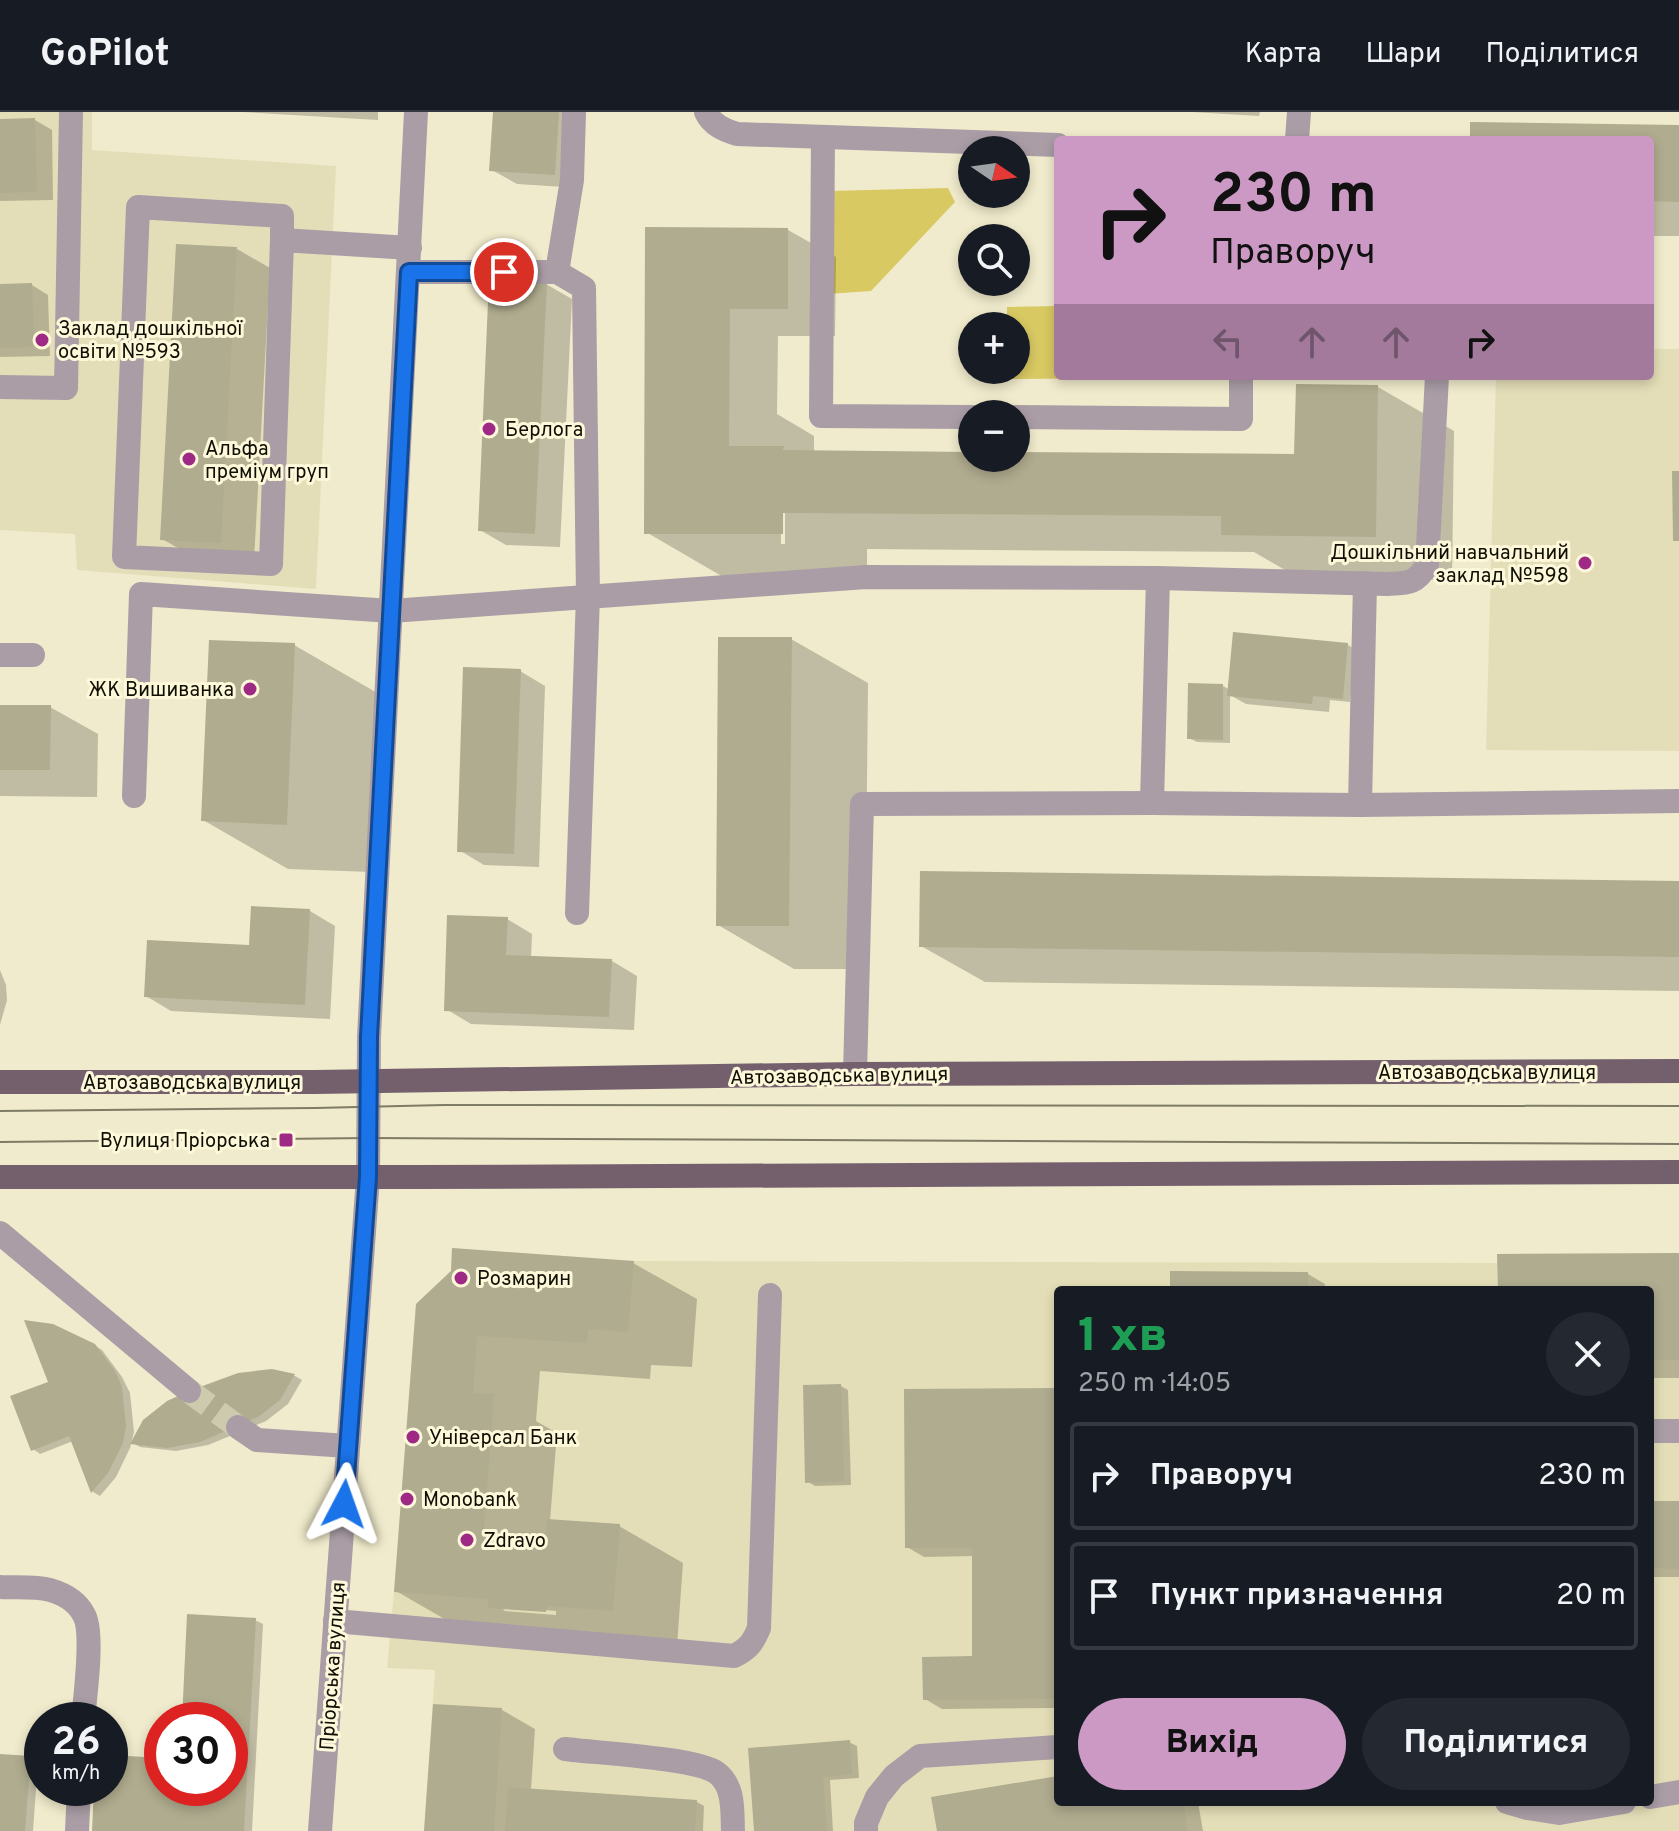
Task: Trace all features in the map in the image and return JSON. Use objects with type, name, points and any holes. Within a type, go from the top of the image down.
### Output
[{"type":"main road","name":"Автозаводська вулиця","points":[[0,1082],[1679,1071]]},
{"type":"main road","points":[[0,1177],[1679,1172]]},
{"type":"street","points":[[0,387],[66,388],[71,112]]},
{"type":"street","name":"Пріорська вулиця","points":[[320,1831],[368,1177],[368,1080],[416,112]]},
{"type":"street","points":[[557,272],[572,180],[574,112]]},
{"type":"street","points":[[706,112],[712,122],[737,134],[1054,145]]},
{"type":"street","points":[[1297,136],[1299,112]]},
{"type":"street","points":[[823,137],[821,416],[958,417]]},
{"type":"street","points":[[138,207],[282,216],[282,240],[271,564],[124,557],[138,207]]},
{"type":"street","points":[[282,240],[409,260],[557,272],[584,288],[588,596],[577,913]]},
{"type":"street","points":[[1030,417],[1241,419],[1241,380]]},
{"type":"street","points":[[134,796],[141,594],[391,611],[866,577],[1409,583],[1421,576],[1427,565],[1437,380]]},
{"type":"street","points":[[1152,803],[1158,578]]},
{"type":"street","points":[[1360,805],[1365,583]]},
{"type":"street","points":[[0,655],[33,655]]},
{"type":"street","points":[[855,1074],[862,804],[1360,805],[1679,801]]},
{"type":"street","points":[[0,1233],[189,1391]]},
{"type":"street","points":[[335,1621],[734,1656],[745,1650],[753,1643],[759,1628],[770,1295]]},
{"type":"street","points":[[238,1427],[257,1440],[348,1446]]},
{"type":"street","points":[[1654,1431],[1679,1431]]},
{"type":"street","points":[[0,1587],[47,1589],[65,1595],[77,1605],[86,1618],[88,1638],[84,1702]]},
{"type":"street","points":[[866,1831],[866,1823],[877,1797],[894,1776],[920,1756],[1054,1747]]},
{"type":"street","points":[[565,1749],[678,1762],[718,1774],[731,1793],[733,1831]]},
{"type":"street","points":[[1654,1796],[1679,1792]]},
{"type":"street","points":[[77,1831],[78,1806]]},
{"type":"street","points":[[1520,1806],[1559,1813],[1600,1806]]},
{"type":"shaded area","points":[[0,112],[92,112],[92,150],[336,166],[316,589],[77,570],[75,534],[0,530]]},
{"type":"shaded area","points":[[948,188],[955,202],[871,291],[828,294],[830,191]]},
{"type":"shaded area","points":[[1054,306],[1054,379],[1030,379],[1030,312],[1007,312],[1007,307]]},
{"type":"shaded area","name":"Дошкільний навчальний заклад №598","points":[[1654,349],[1679,349],[1679,751],[1486,750],[1496,380],[1654,380]]},
{"type":"shaded area","points":[[452,1248],[634,1261],[1497,1263],[1679,1253],[1679,1831],[424,1831],[435,1670],[387,1668],[416,1304],[451,1271]]},
{"type":"building","points":[[493,112],[559,112],[555,175],[489,171]]},
{"type":"building","points":[[35,118],[37,192],[0,193],[0,119]]},
{"type":"building","points":[[1470,122],[1679,125],[1679,202],[1654,201],[1654,136],[1470,136]]},
{"type":"building","points":[[645,227],[788,228],[788,309],[730,309],[729,446],[784,446],[783,450],[958,452],[958,472],[1030,472],[1030,452],[1294,454],[1296,384],[1378,385],[1376,537],[1221,535],[1221,516],[783,513],[783,534],[644,534]]},
{"type":"building","points":[[176,244],[237,247],[221,543],[160,540]]},
{"type":"building","points":[[489,279],[547,282],[535,534],[478,531]]},
{"type":"building","points":[[32,283],[34,347],[0,348],[0,284]]},
{"type":"building","points":[[1672,471],[1679,471],[1679,541],[1673,541]]},
{"type":"building","points":[[1233,632],[1348,643],[1343,699],[1313,696],[1312,704],[1227,696]]},
{"type":"building","points":[[718,637],[792,637],[789,926],[716,926]]},
{"type":"building","name":"ЖК Вишиванка","points":[[209,640],[295,643],[287,825],[201,821]]},
{"type":"building","points":[[463,667],[521,669],[514,854],[457,852]]},
{"type":"building","points":[[1188,683],[1223,684],[1223,740],[1187,739]]},
{"type":"building","points":[[0,705],[51,705],[50,770],[0,770]]},
{"type":"building","points":[[920,871],[1679,881],[1679,957],[919,947]]},
{"type":"building","points":[[251,906],[310,909],[305,1005],[144,997],[147,940],[249,945]]},
{"type":"building","points":[[447,915],[508,917],[506,955],[612,959],[609,1017],[444,1011]]},
{"type":"building","points":[[452,1248],[634,1261],[628,1332],[588,1329],[587,1343],[477,1336],[473,1393],[494,1394],[484,1529],[546,1533],[547,1519],[620,1524],[613,1611],[547,1606],[546,1612],[488,1608],[488,1599],[394,1592],[416,1304],[451,1271]]},
{"type":"building","points":[[1679,1253],[1679,1360],[1654,1360],[1654,1286],[1498,1286],[1497,1254]]},
{"type":"building","points":[[1170,1271],[1308,1272],[1308,1286],[1170,1286]]},
{"type":"building","points":[[24,1320],[53,1324],[95,1344],[115,1371],[122,1387],[126,1427],[123,1443],[108,1473],[91,1493],[69,1436],[31,1451],[10,1396],[48,1382]]},
{"type":"building","points":[[272,1369],[295,1374],[280,1400],[258,1417],[200,1442],[167,1448],[130,1444],[143,1420],[167,1401],[238,1373]]},
{"type":"building","points":[[841,1384],[844,1481],[805,1483],[803,1385]]},
{"type":"building","points":[[1054,1388],[1054,1699],[923,1700],[922,1657],[972,1656],[972,1548],[905,1548],[904,1389]]},
{"type":"building","points":[[1654,1501],[1679,1501],[1679,1569],[1654,1568]]},
{"type":"building","points":[[187,1614],[256,1618],[248,1760],[248,1702],[183,1702]]},
{"type":"building","points":[[433,1704],[502,1708],[494,1831],[424,1831]]},
{"type":"building","points":[[850,1740],[852,1774],[823,1777],[827,1831],[754,1831],[748,1748]]},
{"type":"building","points":[[0,1754],[24,1756],[25,1831],[0,1831]]},
{"type":"building","points":[[128,1756],[144,1757],[144,1806],[245,1806],[244,1831],[92,1831],[93,1806],[128,1806]]},
{"type":"building","points":[[1054,1777],[1054,1806],[1184,1806],[1188,1831],[937,1831],[931,1797]]},
{"type":"building","points":[[508,1787],[697,1800],[695,1831],[505,1831]]},
{"type":"tunnel","points":[[189,1391],[238,1427]]},
{"type":"tram line","points":[[0,1111],[444,1105],[1679,1106]]},
{"type":"tram line","points":[[0,1142],[369,1138],[1679,1144]]},
{"type":"place","name":"Заклад дошкільної освіти №593","points":[[42,340]]},
{"type":"place","name":"Берлога","points":[[489,429]]},
{"type":"place","name":"Альфа преміум груп","points":[[189,459]]},
{"type":"place","name":"Дошкільний навчальний заклад №598","points":[[1585,563]]},
{"type":"place","name":"ЖК Вишиванка","points":[[250,689]]},
{"type":"place","name":"Вулиця Пріорська","points":[[286,1140]]},
{"type":"place","name":"Розмарин","points":[[461,1278]]},
{"type":"place","name":"Універсал Банк","points":[[413,1437]]},
{"type":"place","name":"Monobank","points":[[407,1499]]},
{"type":"place","name":"Zdravo","points":[[467,1540]]},
{"type":"route","points":[[344,1504],[368,1177],[369,1037],[409,272],[504,272]]}]
